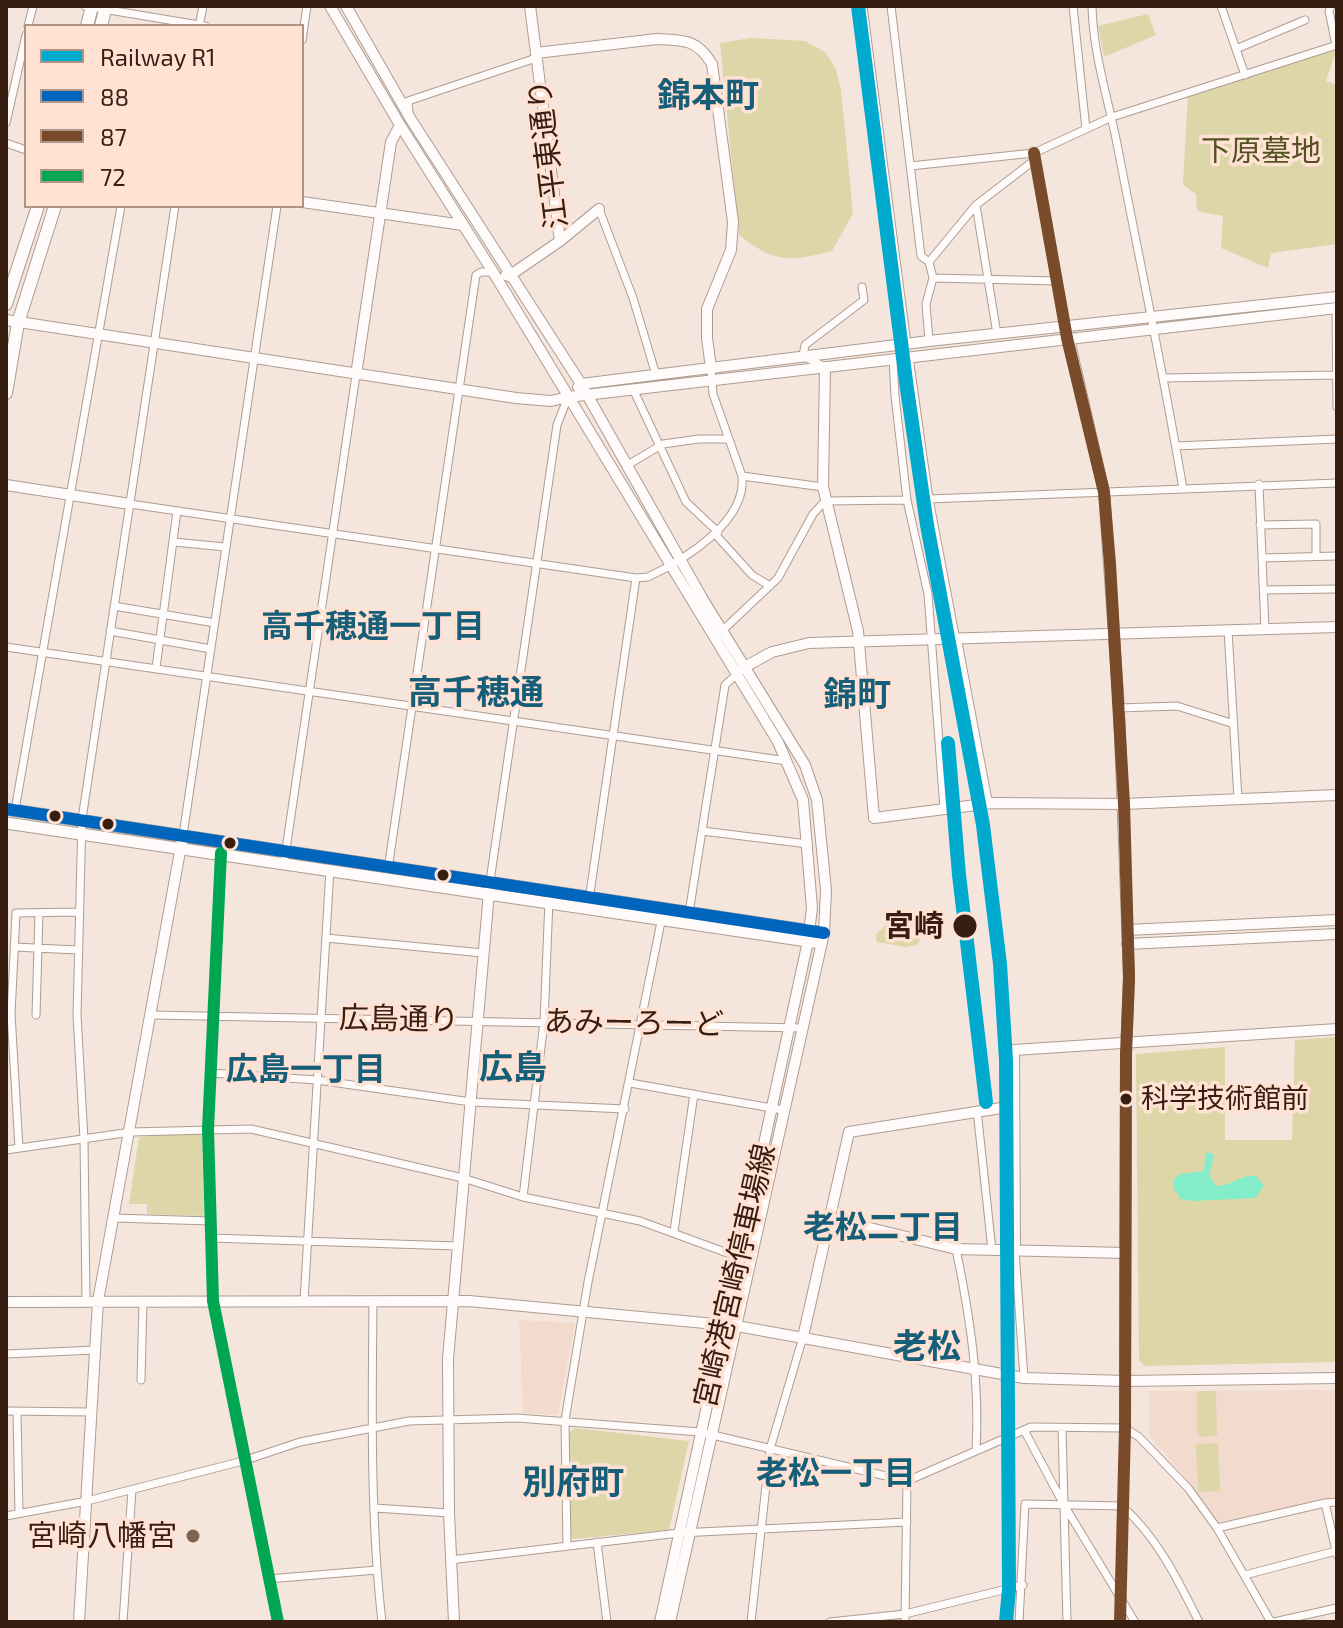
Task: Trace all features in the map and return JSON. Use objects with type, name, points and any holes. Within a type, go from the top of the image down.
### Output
[{"type":"highway","points":[[6,304],[37,208]]},
{"type":"highway","points":[[6,393],[12,322],[54,208]]},
{"type":"main road","points":[[11,809],[82,819],[183,841],[822,938]]},
{"type":"main road","points":[[6,823],[183,841],[221,853],[285,857],[330,869],[387,871]]},
{"type":"street","points":[[304,26],[307,6]]},
{"type":"street","points":[[330,6],[568,397],[675,561]]},
{"type":"street","points":[[346,6],[410,118],[581,384],[675,561]]},
{"type":"street","name":"江平東通り","points":[[509,276],[560,241],[530,6]]},
{"type":"street","points":[[863,6],[907,344]]},
{"type":"street","points":[[891,6],[921,256],[929,262],[933,278],[926,304],[929,341]]},
{"type":"street","points":[[1073,6],[1086,129]]},
{"type":"street","points":[[1092,6],[1093,40],[1112,117],[1183,489]]},
{"type":"street","points":[[1221,6],[1245,75]]},
{"type":"street","points":[[929,262],[976,205],[1035,156],[1112,117],[1337,45],[1329,11],[1331,6]]},
{"type":"street","points":[[90,7],[190,24]]},
{"type":"street","points":[[1236,49],[1305,20]]},
{"type":"street","points":[[6,485],[636,578],[648,577],[716,533],[743,490],[742,476],[713,394],[707,338],[707,309],[731,250],[733,222],[712,64],[698,45],[657,39],[536,55],[408,101],[410,118]]},
{"type":"street","points":[[6,123],[24,44]]},
{"type":"street","points":[[285,857],[391,142],[400,125],[410,118]]},
{"type":"street","points":[[910,166],[1035,156]]},
{"type":"street","points":[[1035,156],[1067,332],[1104,492],[1119,708],[1129,978],[1120,1622]]},
{"type":"street","points":[[304,202],[463,225]]},
{"type":"street","points":[[976,205],[997,334]]},
{"type":"street","points":[[11,809],[43,651],[121,208]]},
{"type":"street","points":[[86,1301],[84,1139],[77,1015],[82,819],[175,208]]},
{"type":"street","points":[[79,1622],[98,1301],[183,841],[277,208]]},
{"type":"street","points":[[560,241],[599,209],[633,298],[656,375]]},
{"type":"street","points":[[387,871],[476,275],[493,272],[509,276]]},
{"type":"street","points":[[933,278],[1058,281]]},
{"type":"street","points":[[803,356],[805,345],[864,300],[862,287]]},
{"type":"street","points":[[12,322],[356,375],[551,401],[909,357],[1067,332],[1337,297]]},
{"type":"street","points":[[1151,322],[1337,308],[1337,407]]},
{"type":"street","points":[[454,1622],[448,1419],[451,1301],[489,887],[557,425],[568,397],[581,384],[929,341],[997,334],[1067,332]]},
{"type":"street","points":[[803,356],[825,367]]},
{"type":"street","points":[[909,357],[929,499],[987,803]]},
{"type":"street","points":[[893,359],[907,500],[928,594],[944,809]]},
{"type":"street","points":[[825,367],[823,487],[859,642],[874,818],[987,803],[1124,804],[1337,795]]},
{"type":"street","points":[[1164,378],[1336,375]]},
{"type":"street","points":[[633,389],[686,502],[752,575],[770,586]]},
{"type":"street","points":[[626,466],[659,447],[699,439],[729,439]]},
{"type":"street","points":[[1176,446],[1337,439]]},
{"type":"street","points":[[742,476],[823,487]]},
{"type":"street","points":[[929,499],[1337,483]]},
{"type":"street","points":[[1259,484],[1265,630]]},
{"type":"street","points":[[722,631],[782,573],[813,514],[825,501],[907,500]]},
{"type":"street","points":[[156,668],[177,511]]},
{"type":"street","points":[[1260,525],[1316,524],[1316,556]]},
{"type":"street","points":[[174,542],[225,547]]},
{"type":"street","points":[[1262,558],[1337,556]]},
{"type":"street","name":"宮崎港宮崎停車場線","points":[[670,1622],[724,1325],[744,1260],[797,1027],[827,913],[817,800],[805,765],[745,666],[675,561]]},
{"type":"street","name":"宮崎港宮崎停車場線","points":[[675,561],[736,675],[788,761],[803,800],[812,908],[797,1027]]},
{"type":"street","points":[[589,902],[636,578]]},
{"type":"street","points":[[1264,590],[1337,589]]},
{"type":"street","points":[[114,606],[215,623]]},
{"type":"street","points":[[689,917],[725,685],[745,666],[772,652],[791,646],[859,642],[1337,627]]},
{"type":"street","points":[[1228,630],[1231,723],[1238,799]]},
{"type":"street","points":[[110,631],[211,649]]},
{"type":"street","points":[[6,647],[788,761]]},
{"type":"street","points":[[1119,708],[1177,706],[1231,723]]},
{"type":"street","points":[[702,831],[808,844]]},
{"type":"street","points":[[221,853],[208,1129],[213,1301],[278,1622]]},
{"type":"street","points":[[304,1301],[330,869]]},
{"type":"street","points":[[523,1197],[544,1022],[551,896]]},
{"type":"street","points":[[19,1148],[11,1014],[16,913],[78,912]]},
{"type":"street","points":[[36,1015],[39,913]]},
{"type":"street","points":[[567,1546],[565,1420],[663,913]]},
{"type":"street","points":[[1127,930],[1337,920]]},
{"type":"street","points":[[1127,944],[1337,934]]},
{"type":"street","points":[[326,938],[483,953]]},
{"type":"street","points":[[14,947],[78,950]]},
{"type":"street","name":"広島通り","points":[[152,1015],[478,1021]]},
{"type":"street","name":"あみーろーど","points":[[478,1021],[797,1027]]},
{"type":"street","points":[[1024,1378],[1015,1251],[1014,1050],[1337,1029]]},
{"type":"street","points":[[211,1073],[317,1080],[471,1102],[625,1109]]},
{"type":"street","points":[[630,1083],[778,1109]]},
{"type":"street","points":[[674,1231],[694,1094]]},
{"type":"street","points":[[751,1622],[770,1449],[803,1337],[849,1132],[1014,1106]]},
{"type":"street","points":[[977,1110],[992,1250]]},
{"type":"street","points":[[6,1150],[131,1132],[251,1129],[463,1178],[523,1197],[603,1212],[674,1231],[744,1260]]},
{"type":"street","points":[[115,1218],[210,1221]]},
{"type":"street","points":[[829,1218],[956,1249],[1125,1253]]},
{"type":"street","points":[[210,1238],[457,1246]]},
{"type":"street","points":[[956,1249],[977,1370],[976,1451]]},
{"type":"street","name":"宮崎港宮崎停車場線","points":[[705,1434],[737,1326],[744,1260]]},
{"type":"street","points":[[141,1380],[143,1301]]},
{"type":"street","points":[[373,1301],[372,1428],[382,1622]]},
{"type":"street","points":[[6,1302],[451,1301],[737,1326],[1024,1378],[1125,1381],[1337,1378]]},
{"type":"street","points":[[6,1354],[95,1350]]},
{"type":"street","points":[[6,1411],[91,1412]]},
{"type":"street","points":[[17,1412],[19,1513]]},
{"type":"street","points":[[6,1516],[132,1490],[243,1461],[300,1442],[409,1421],[565,1420],[705,1434],[907,1481],[1031,1427],[1125,1428],[1139,1437],[1188,1488],[1217,1528],[1273,1622],[1337,1608]]},
{"type":"street","points":[[1062,1428],[1067,1622]]},
{"type":"street","points":[[1024,1430],[1064,1505],[1135,1622]]},
{"type":"street","points":[[905,1618],[907,1481]]},
{"type":"street","points":[[123,1622],[132,1490]]},
{"type":"street","points":[[1217,1528],[1337,1502]]},
{"type":"street","points":[[1245,1575],[1336,1554],[1325,1503]]},
{"type":"street","points":[[1019,1622],[1025,1504],[1122,1506],[1144,1525],[1156,1543],[1199,1622]]},
{"type":"street","points":[[375,1508],[449,1513]]},
{"type":"street","points":[[450,1560],[685,1532],[907,1522]]},
{"type":"street","name":"宮崎港宮崎停車場線","points":[[660,1622],[685,1532]]},
{"type":"street","points":[[597,1542],[607,1622]]},
{"type":"street","points":[[268,1579],[377,1570]]},
{"type":"street","points":[[830,1622],[905,1618],[1023,1585]]},
{"type":"shaded area","points":[[1206,1153],[1212,1153],[1214,1157],[1209,1175],[1216,1186],[1256,1176],[1264,1186],[1255,1198],[1181,1199],[1174,1189],[1174,1179],[1181,1174],[1204,1171]]},
{"type":"shaded area","points":[[519,1320],[575,1323],[558,1415],[523,1413]]},
{"type":"shaded area","points":[[1337,1390],[1337,1498],[1218,1522],[1149,1436],[1149,1391]]},
{"type":"green space","points":[[1148,14],[1156,35],[1104,57],[1098,26]]},
{"type":"green space","points":[[751,38],[805,41],[825,52],[836,69],[841,90],[853,213],[832,251],[783,258],[763,251],[739,235],[720,43]]},
{"type":"green space","name":"下原墓地","points":[[1337,48],[1326,81],[1337,85],[1337,244],[1271,253],[1268,268],[1221,248],[1223,216],[1197,211],[1196,194],[1183,185],[1188,94]]},
{"type":"green space","points":[[886,925],[915,925],[921,935],[917,945],[905,947],[877,942],[876,934]]},
{"type":"green space","points":[[1337,1037],[1337,1362],[1145,1366],[1139,1360],[1136,1054],[1225,1047],[1225,1140],[1292,1140],[1295,1040]]},
{"type":"green space","points":[[202,1132],[204,1216],[147,1214],[147,1204],[129,1204],[139,1137]]},
{"type":"green space","points":[[1197,1391],[1216,1391],[1217,1436],[1201,1437],[1197,1431]]},
{"type":"green space","points":[[575,1428],[689,1441],[669,1530],[573,1539],[570,1536],[566,1435]]},
{"type":"green space","points":[[1218,1443],[1220,1491],[1198,1492],[1196,1444]]},
{"type":"rail line","name":"R1","points":[[858,6],[927,525],[983,825],[1000,964],[1006,1060],[1009,1589],[1006,1622]]},
{"type":"rail line","name":"R1","points":[[948,743],[959,875],[986,1102]]},
{"type":"transit line","name":"87","points":[[1034,153],[1067,338],[1104,492],[1110,564],[1124,804],[1129,978],[1120,1622]]},
{"type":"transit line","name":"88","points":[[6,809],[824,933]]},
{"type":"transit line","name":"72","points":[[221,853],[208,1129],[213,1301],[278,1622]]},
{"type":"place","name":"宮崎","points":[[965,926]]},
{"type":"place","name":"科学技術館前","points":[[1126,1099]]},
{"type":"place","name":"宮崎八幡宮","points":[[193,1536]]},
{"type":"district","name":"錦本町","points":[[708,96]]},
{"type":"district","name":"高千穂通一丁目","points":[[373,626]]},
{"type":"district","name":"高千穂通","points":[[476,693]]},
{"type":"district","name":"錦町","points":[[857,695]]},
{"type":"district","name":"広島","points":[[513,1068]]},
{"type":"district","name":"広島一丁目","points":[[306,1069]]},
{"type":"district","name":"老松二丁目","points":[[883,1227]]},
{"type":"district","name":"老松","points":[[927,1347]]},
{"type":"district","name":"老松一丁目","points":[[836,1473]]},
{"type":"district","name":"別府町","points":[[573,1483]]}]
